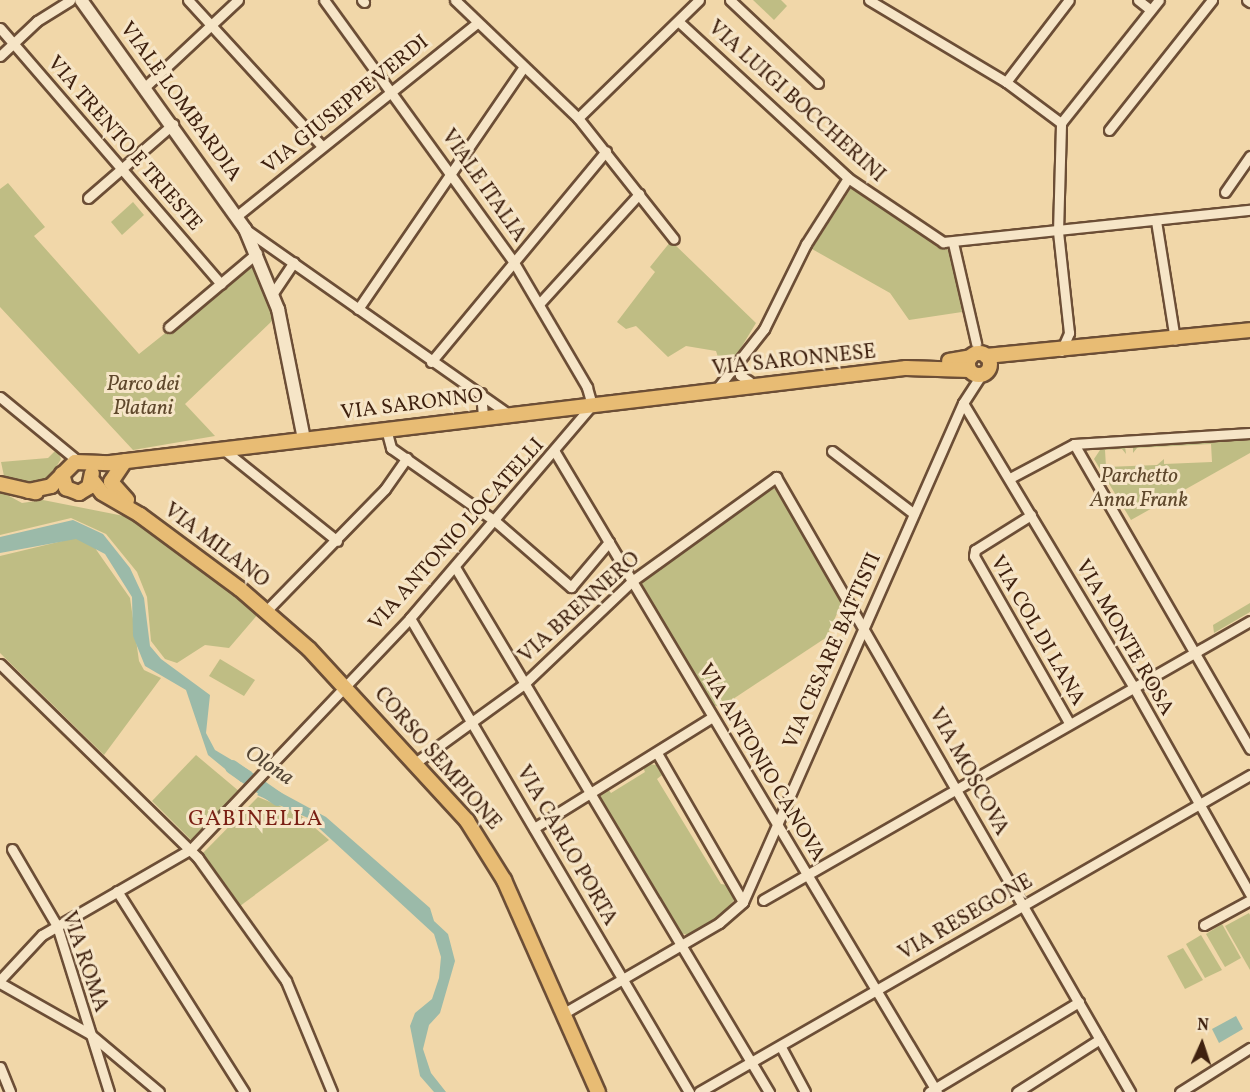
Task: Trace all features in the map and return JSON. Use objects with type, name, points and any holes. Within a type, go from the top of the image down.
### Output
[{"type":"main road","name":"VIA SARONNESE","points":[[704,392],[719,386],[749,381],[978,363],[1004,357],[1250,330]]},
{"type":"main road","name":"VIA SARONNESE","points":[[704,392],[906,368],[978,363]]},
{"type":"main road","name":"VIA SARONNO","points":[[28,491],[51,486],[64,471],[80,462],[125,461],[224,450],[704,392]]},
{"type":"main road","name":"VIA SARONNO","points":[[74,492],[125,461]]},
{"type":"main road","name":"VIA MILANO","points":[[125,461],[111,482],[140,515]]},
{"type":"main road","points":[[80,462],[90,469],[92,480]]},
{"type":"main road","points":[[0,484],[28,491],[74,492],[64,471]]},
{"type":"main road","name":"VIA MILANO","points":[[92,480],[102,493],[140,515],[266,611]]},
{"type":"main road","name":"VIA MILANO","points":[[74,492],[120,503]]},
{"type":"main road","name":"CORSO SEMPIONE","points":[[266,611],[344,684],[415,763],[487,849],[564,1013],[598,1092]]},
{"type":"street","points":[[0,56],[37,21],[70,0]]},
{"type":"street","name":"VIALE LOMBARDIA","points":[[81,0],[238,215],[273,293],[291,357],[304,439]]},
{"type":"street","points":[[188,0],[322,146]]},
{"type":"street","points":[[146,86],[238,0]]},
{"type":"street","name":"VIALE ITALIA","points":[[324,0],[394,91],[513,261],[587,387],[592,405]]},
{"type":"street","points":[[455,0],[578,118],[674,239]]},
{"type":"street","points":[[578,118],[699,0]]},
{"type":"street","points":[[730,0],[818,83]]},
{"type":"street","points":[[869,0],[1006,82],[1061,123]]},
{"type":"street","points":[[1006,82],[1070,0]]},
{"type":"street","points":[[1138,0],[1151,10]]},
{"type":"street","points":[[1060,351],[1069,333],[1058,232],[1061,123],[1159,0]]},
{"type":"street","points":[[1109,130],[1212,0]]},
{"type":"street","name":"VIA LUIGI BOCCHERINI","points":[[678,21],[848,178],[934,237],[953,243]]},
{"type":"street","name":"VIA GIUSEPPE VERDI","points":[[238,215],[477,23]]},
{"type":"street","name":"VIA TRENTO E TRIESTE","points":[[0,28],[221,284]]},
{"type":"street","points":[[358,309],[524,67]]},
{"type":"street","points":[[88,198],[120,166],[173,124]]},
{"type":"street","points":[[431,362],[606,151]]},
{"type":"street","points":[[1249,157],[1250,172]]},
{"type":"street","points":[[1225,192],[1249,157]]},
{"type":"street","points":[[719,386],[764,329],[806,244],[848,178]]},
{"type":"street","points":[[539,304],[639,194]]},
{"type":"street","points":[[978,363],[953,243],[1250,210]]},
{"type":"street","points":[[1156,221],[1175,339]]},
{"type":"street","name":"VIALE LOMBARDIA","points":[[245,229],[508,414]]},
{"type":"street","points":[[169,327],[257,253]]},
{"type":"street","points":[[273,293],[294,262]]},
{"type":"street","name":"VIA CESARE BATTISTI","points":[[743,902],[963,403],[978,363]]},
{"type":"street","points":[[738,364],[742,377],[749,381]]},
{"type":"street","points":[[481,393],[483,417]]},
{"type":"street","points":[[0,397],[80,462]]},
{"type":"street","name":"VIA MONTE ROSA","points":[[963,403],[1134,688],[1250,894]]},
{"type":"street","name":"VIA ANTONIO LOCATELLI","points":[[2,979],[42,934],[191,849],[344,684],[410,618],[555,452],[592,405]]},
{"type":"street","points":[[386,429],[391,448],[495,521],[571,587],[609,542]]},
{"type":"street","points":[[1010,478],[1074,444],[1250,433]]},
{"type":"street","points":[[1074,444],[1250,749]]},
{"type":"street","points":[[61,447],[64,471]]},
{"type":"street","points":[[224,450],[337,541]]},
{"type":"street","points":[[832,451],[914,514]]},
{"type":"street","name":"VIA ANTONIO CANOVA","points":[[555,452],[711,718],[876,990],[933,1091]]},
{"type":"street","points":[[266,611],[337,541],[407,458]]},
{"type":"street","name":"VIA MOSCOVA","points":[[770,479],[776,477],[865,625],[956,790],[1130,1092]]},
{"type":"street","name":"VIA BRENNERO","points":[[415,763],[524,684],[632,581],[770,479]]},
{"type":"street","name":"VIA COL DI LANA","points":[[1031,515],[975,550],[974,556],[1070,724]]},
{"type":"street","points":[[455,567],[769,1092]]},
{"type":"street","name":"VIA CARLO PORTA","points":[[410,618],[689,1092]]},
{"type":"street","points":[[763,900],[1250,621]]},
{"type":"street","points":[[0,664],[191,849],[281,973],[332,1092]]},
{"type":"street","points":[[534,828],[591,796],[711,718]]},
{"type":"street","points":[[564,1013],[624,981],[728,918],[743,902],[657,753]]},
{"type":"street","name":"VIA RESEGONE","points":[[699,1092],[752,1064],[1250,775]]},
{"type":"street","name":"VIA ROMA","points":[[12,849],[57,926],[109,1092]]},
{"type":"street","points":[[117,891],[244,1092]]},
{"type":"street","points":[[1204,925],[1250,900]]},
{"type":"street","points":[[2,979],[90,1034],[159,1092]]},
{"type":"street","points":[[933,1091],[1079,1002]]},
{"type":"street","points":[[74,1025],[85,1014]]},
{"type":"street","points":[[1017,1092],[1100,1038]]},
{"type":"street","points":[[781,1047],[805,1092]]},
{"type":"street","points":[[1180,1092],[1250,1048]]},
{"type":"street","points":[[0,1067],[10,1092]]},
{"type":"green space","points":[[753,0],[781,0],[787,6],[774,20]]},
{"type":"green space","name":"Parco dei Platani","points":[[8,183],[45,227],[34,236],[139,354],[253,263],[269,295],[273,320],[185,404],[215,436],[133,450],[0,307],[0,189]]},
{"type":"green space","points":[[851,188],[950,251],[962,312],[909,320],[890,293],[812,249]]},
{"type":"green space","points":[[133,202],[144,215],[122,235],[111,222]]},
{"type":"green space","points":[[671,241],[756,323],[727,371],[722,369],[716,351],[686,346],[668,357],[636,326],[626,329],[617,322],[655,272],[650,267]]},
{"type":"green space","name":"Parchetto Anna Frank","points":[[1250,440],[1250,453],[1131,520],[1094,459],[1102,447],[1125,446],[1126,454],[1122,449],[1105,450],[1106,467],[1157,465],[1164,459],[1164,464],[1212,462],[1211,444],[1137,448],[1133,453],[1133,445]]},
{"type":"green space","points":[[57,449],[61,459],[49,479],[26,482],[4,476],[1,462],[48,458]]},
{"type":"green space","points":[[771,483],[844,597],[827,637],[721,707],[712,705],[641,582]]},
{"type":"green space","points":[[0,491],[22,503],[43,500],[134,518],[259,613],[229,648],[205,645],[177,663],[165,659],[151,641],[147,597],[137,572],[106,534],[71,518],[0,535]]},
{"type":"green space","points":[[79,537],[95,548],[130,598],[139,661],[144,670],[161,678],[104,755],[0,653],[0,556]]},
{"type":"green space","points":[[1250,603],[1250,612],[1214,633],[1213,625]]},
{"type":"green space","points":[[220,659],[255,680],[244,696],[209,676]]},
{"type":"green space","points":[[196,755],[240,792],[192,841],[152,801]]},
{"type":"green space","points":[[649,764],[656,765],[662,775],[657,779],[721,884],[727,885],[735,899],[720,917],[688,935],[680,933],[600,800],[601,793],[608,789],[611,793],[645,772],[643,767]]},
{"type":"green space","points":[[258,797],[299,814],[329,840],[240,906],[202,854]]},
{"type":"green space","points":[[1249,913],[1250,915],[1250,970],[1225,926]]},
{"type":"green space","points":[[1222,924],[1241,958],[1225,967],[1206,934]]},
{"type":"green space","points":[[1201,935],[1222,970],[1205,978],[1186,944]]},
{"type":"green space","points":[[1183,948],[1203,980],[1185,989],[1167,956]]},
{"type":"shaded area","points":[[73,520],[103,534],[130,568],[144,598],[150,646],[161,659],[210,695],[206,733],[215,750],[252,772],[241,782],[208,755],[186,690],[145,666],[133,636],[132,597],[105,554],[76,539],[0,553],[0,537]]},
{"type":"shaded area","points":[[267,785],[326,817],[430,908],[434,921],[448,934],[455,961],[440,1013],[429,1025],[423,1049],[431,1073],[446,1092],[434,1092],[420,1076],[410,1026],[415,1013],[432,999],[439,978],[441,957],[434,934],[308,818],[257,795]]},
{"type":"shaded area","points":[[1236,1016],[1243,1029],[1219,1043],[1212,1029]]},
{"type":"waterway","name":"Olona","points":[[232,767],[278,799]]},
{"type":"district","name":"GABINELLA","points":[[256,820]]}]
